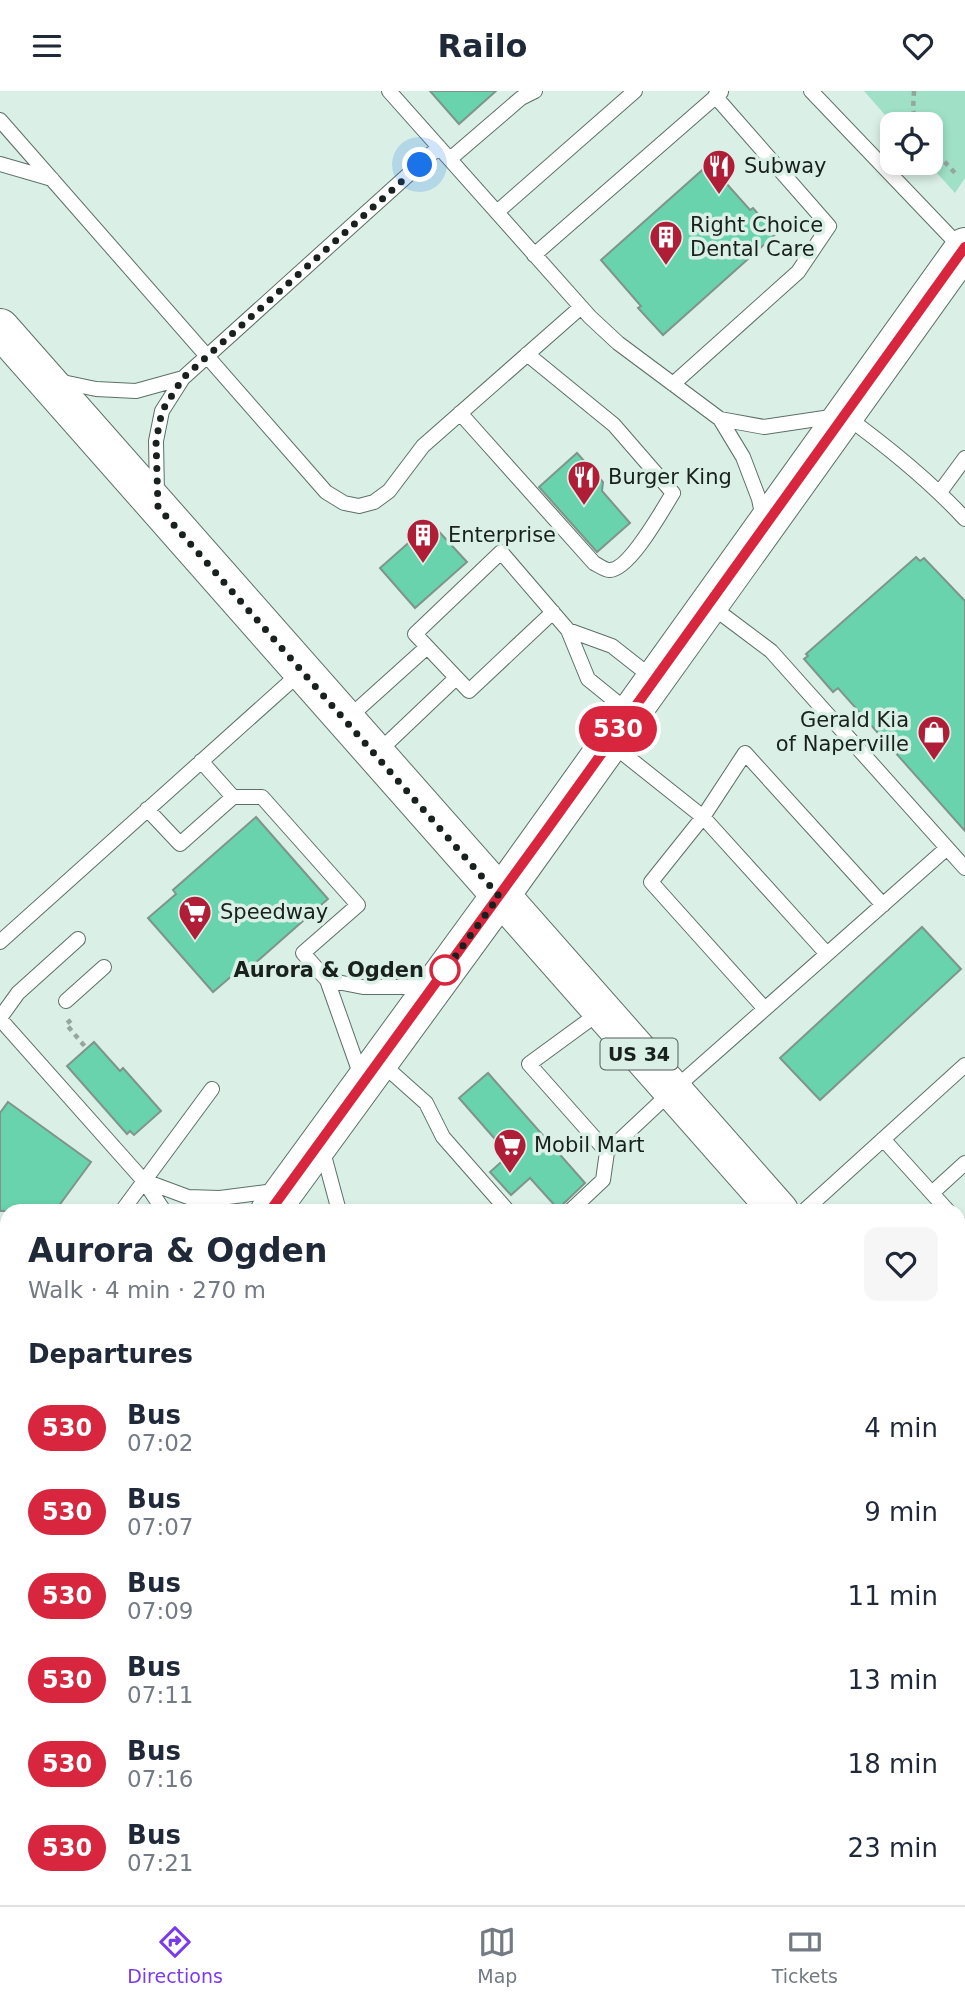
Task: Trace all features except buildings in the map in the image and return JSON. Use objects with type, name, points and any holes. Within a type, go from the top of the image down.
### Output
[{"type":"main road","points":[[278,1200],[964,249]]},
{"type":"main road","name":"US 34","points":[[0,328],[773,1204]]},
{"type":"lane","points":[[389,91],[581,307],[618,343],[720,419],[743,457],[759,499],[765,526]]},
{"type":"lane","points":[[450,159],[521,98],[535,91]]},
{"type":"lane","points":[[497,212],[635,91]]},
{"type":"lane","points":[[811,91],[964,249]]},
{"type":"lane","points":[[534,255],[719,94],[828,226],[798,272],[673,384]]},
{"type":"lane","points":[[0,120],[326,492],[344,503],[359,506],[382,497],[423,446],[581,307]]},
{"type":"lane","points":[[158,507],[156,441],[162,411],[183,378],[439,147]]},
{"type":"lane","points":[[0,164],[52,179]]},
{"type":"lane","points":[[460,413],[594,563],[609,570],[621,567],[632,555],[673,493],[614,425],[527,354]]},
{"type":"lane","points":[[44,378],[96,389],[136,391],[183,378]]},
{"type":"lane","points":[[720,419],[764,427],[844,415],[905,461],[965,519]]},
{"type":"lane","points":[[940,492],[965,458]]},
{"type":"lane","points":[[553,612],[469,691],[415,634],[501,552],[553,612],[568,630],[588,679],[619,728],[827,954]]},
{"type":"lane","points":[[708,604],[771,651],[965,868]]},
{"type":"lane","points":[[568,630],[612,646],[654,679]]},
{"type":"lane","points":[[346,720],[427,647]]},
{"type":"lane","points":[[0,942],[302,671]]},
{"type":"lane","points":[[376,754],[456,678]]},
{"type":"lane","points":[[765,1009],[651,882],[703,817],[745,753],[883,905]]},
{"type":"lane","points":[[201,761],[233,797]]},
{"type":"lane","points":[[147,809],[180,844],[233,797],[262,797],[358,905],[303,953],[327,980],[370,1071],[426,1103],[443,1137],[502,1204]]},
{"type":"lane","points":[[577,1204],[603,1180],[607,1152],[947,848]]},
{"type":"lane","points":[[78,939],[18,993],[0,1019],[144,1181],[159,1204]]},
{"type":"lane","points":[[66,1000],[104,967]]},
{"type":"lane","points":[[327,980],[363,987],[433,988]]},
{"type":"lane","points":[[601,1011],[529,1064],[607,1152]]},
{"type":"lane","points":[[812,1204],[965,1065]]},
{"type":"lane","points":[[127,1204],[212,1089]]},
{"type":"lane","points":[[883,1139],[942,1204]]},
{"type":"lane","points":[[320,1141],[337,1204]]},
{"type":"lane","points":[[932,1193],[965,1163]]},
{"type":"lane","points":[[144,1181],[188,1197],[278,1200]]},
{"type":"path","points":[[914,91],[914,112]]},
{"type":"path","points":[[943,160],[955,173]]},
{"type":"path","points":[[66,1024],[86,1049]]},
{"type":"green space","points":[[864,91],[965,91],[965,178],[955,193],[939,175],[943,175],[943,112],[882,112]]},
{"type":"bus line","name":"530","points":[[275,1204],[965,247]]},
{"type":"place","name":"Subway","points":[[719,196]]},
{"type":"place","name":"Right Choice Dental Care","points":[[666,267]]},
{"type":"place","name":"Burger King","points":[[584,507]]},
{"type":"place","name":"Enterprise","points":[[423,565]]},
{"type":"place","name":"Gerald Kia of Naperville","points":[[934,762]]},
{"type":"place","name":"Speedway","points":[[195,942]]},
{"type":"place","name":"Aurora & Ogden","points":[[445,970]]},
{"type":"place","name":"Mobil Mart","points":[[510,1175]]},
{"type":"route","points":[[420,165],[183,378],[162,411],[156,441],[158,507],[499,896],[444,972],[445,970]]}]
